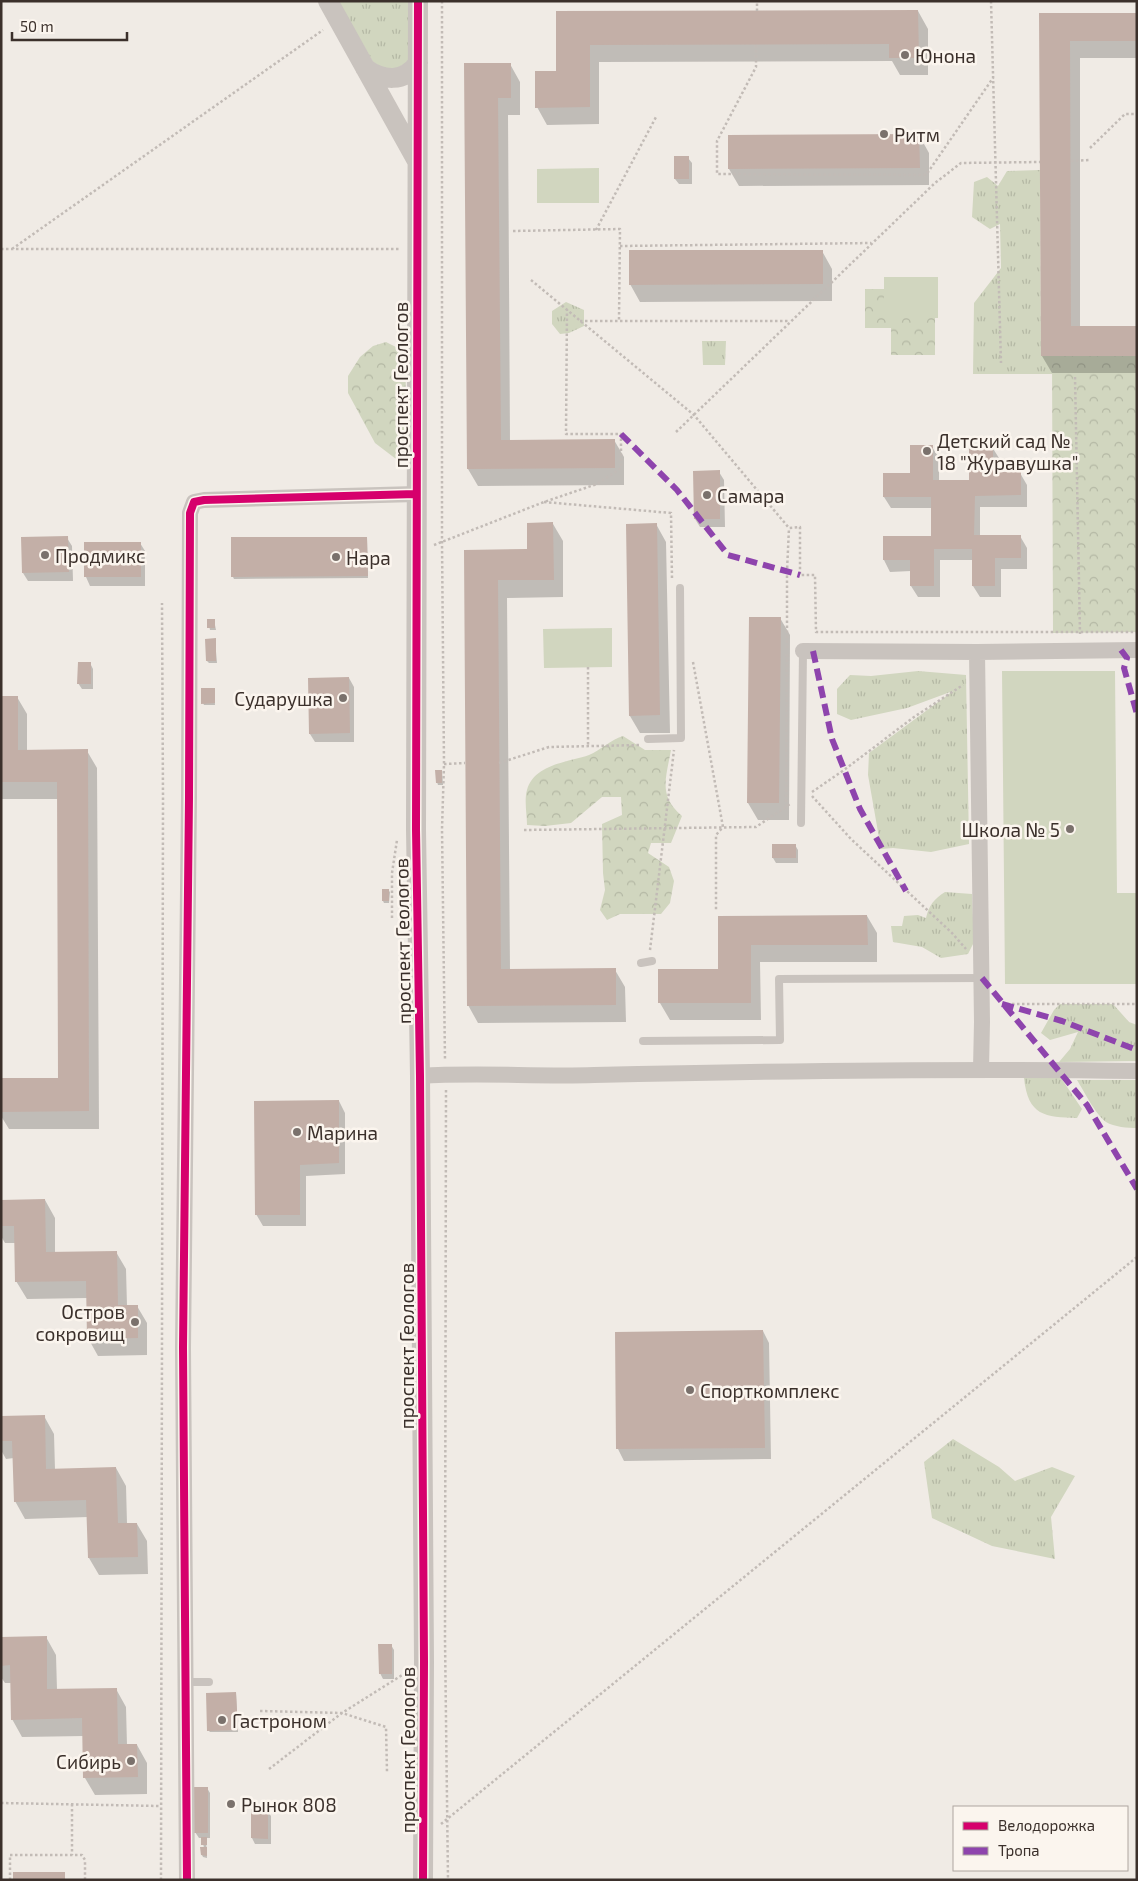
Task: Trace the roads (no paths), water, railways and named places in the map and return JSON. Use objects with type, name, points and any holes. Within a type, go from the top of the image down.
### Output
[{"type":"street","points":[[328,1],[417,162]]},
{"type":"street","name":"проспект Геологов","points":[[418,1],[416,830],[420,1076],[424,1661],[423,1880]]},
{"type":"street","points":[[365,68],[380,77],[397,78],[411,71],[418,63]]},
{"type":"street","points":[[187,1880],[183,1348],[190,798],[190,513],[194,502],[204,500],[416,494]]},
{"type":"street","points":[[803,651],[977,652],[1137,650]]},
{"type":"street","points":[[977,652],[982,1069]]},
{"type":"street","points":[[420,1076],[446,1074],[559,1076],[982,1069],[1137,1071]]},
{"type":"lane","points":[[647,742],[681,738],[680,588]]},
{"type":"lane","points":[[801,823],[803,651]]},
{"type":"lane","points":[[643,1041],[780,1040],[779,979],[982,978]]},
{"type":"lane","points":[[185,1682],[209,1682]]},
{"type":"place","name":"Юнона","points":[[905,55]]},
{"type":"place","name":"Ритм","points":[[884,134]]},
{"type":"place","name":"Детский сад № 18 \"Журавушка\"","points":[[927,451]]},
{"type":"place","name":"Самара","points":[[707,495]]},
{"type":"place","name":"Продмикс","points":[[45,555]]},
{"type":"place","name":"Нара","points":[[336,557]]},
{"type":"place","name":"Сударушка","points":[[343,698]]},
{"type":"place","name":"Школа № 5","points":[[1070,829]]},
{"type":"place","name":"Марина","points":[[297,1132]]},
{"type":"place","name":"Остров сокровищ","points":[[135,1322]]},
{"type":"place","name":"Спорткомплекс","points":[[690,1390]]},
{"type":"place","name":"Гастроном","points":[[222,1720]]},
{"type":"place","name":"Сибирь","points":[[131,1761]]},
{"type":"place","name":"Рынок 808","points":[[231,1804]]}]
